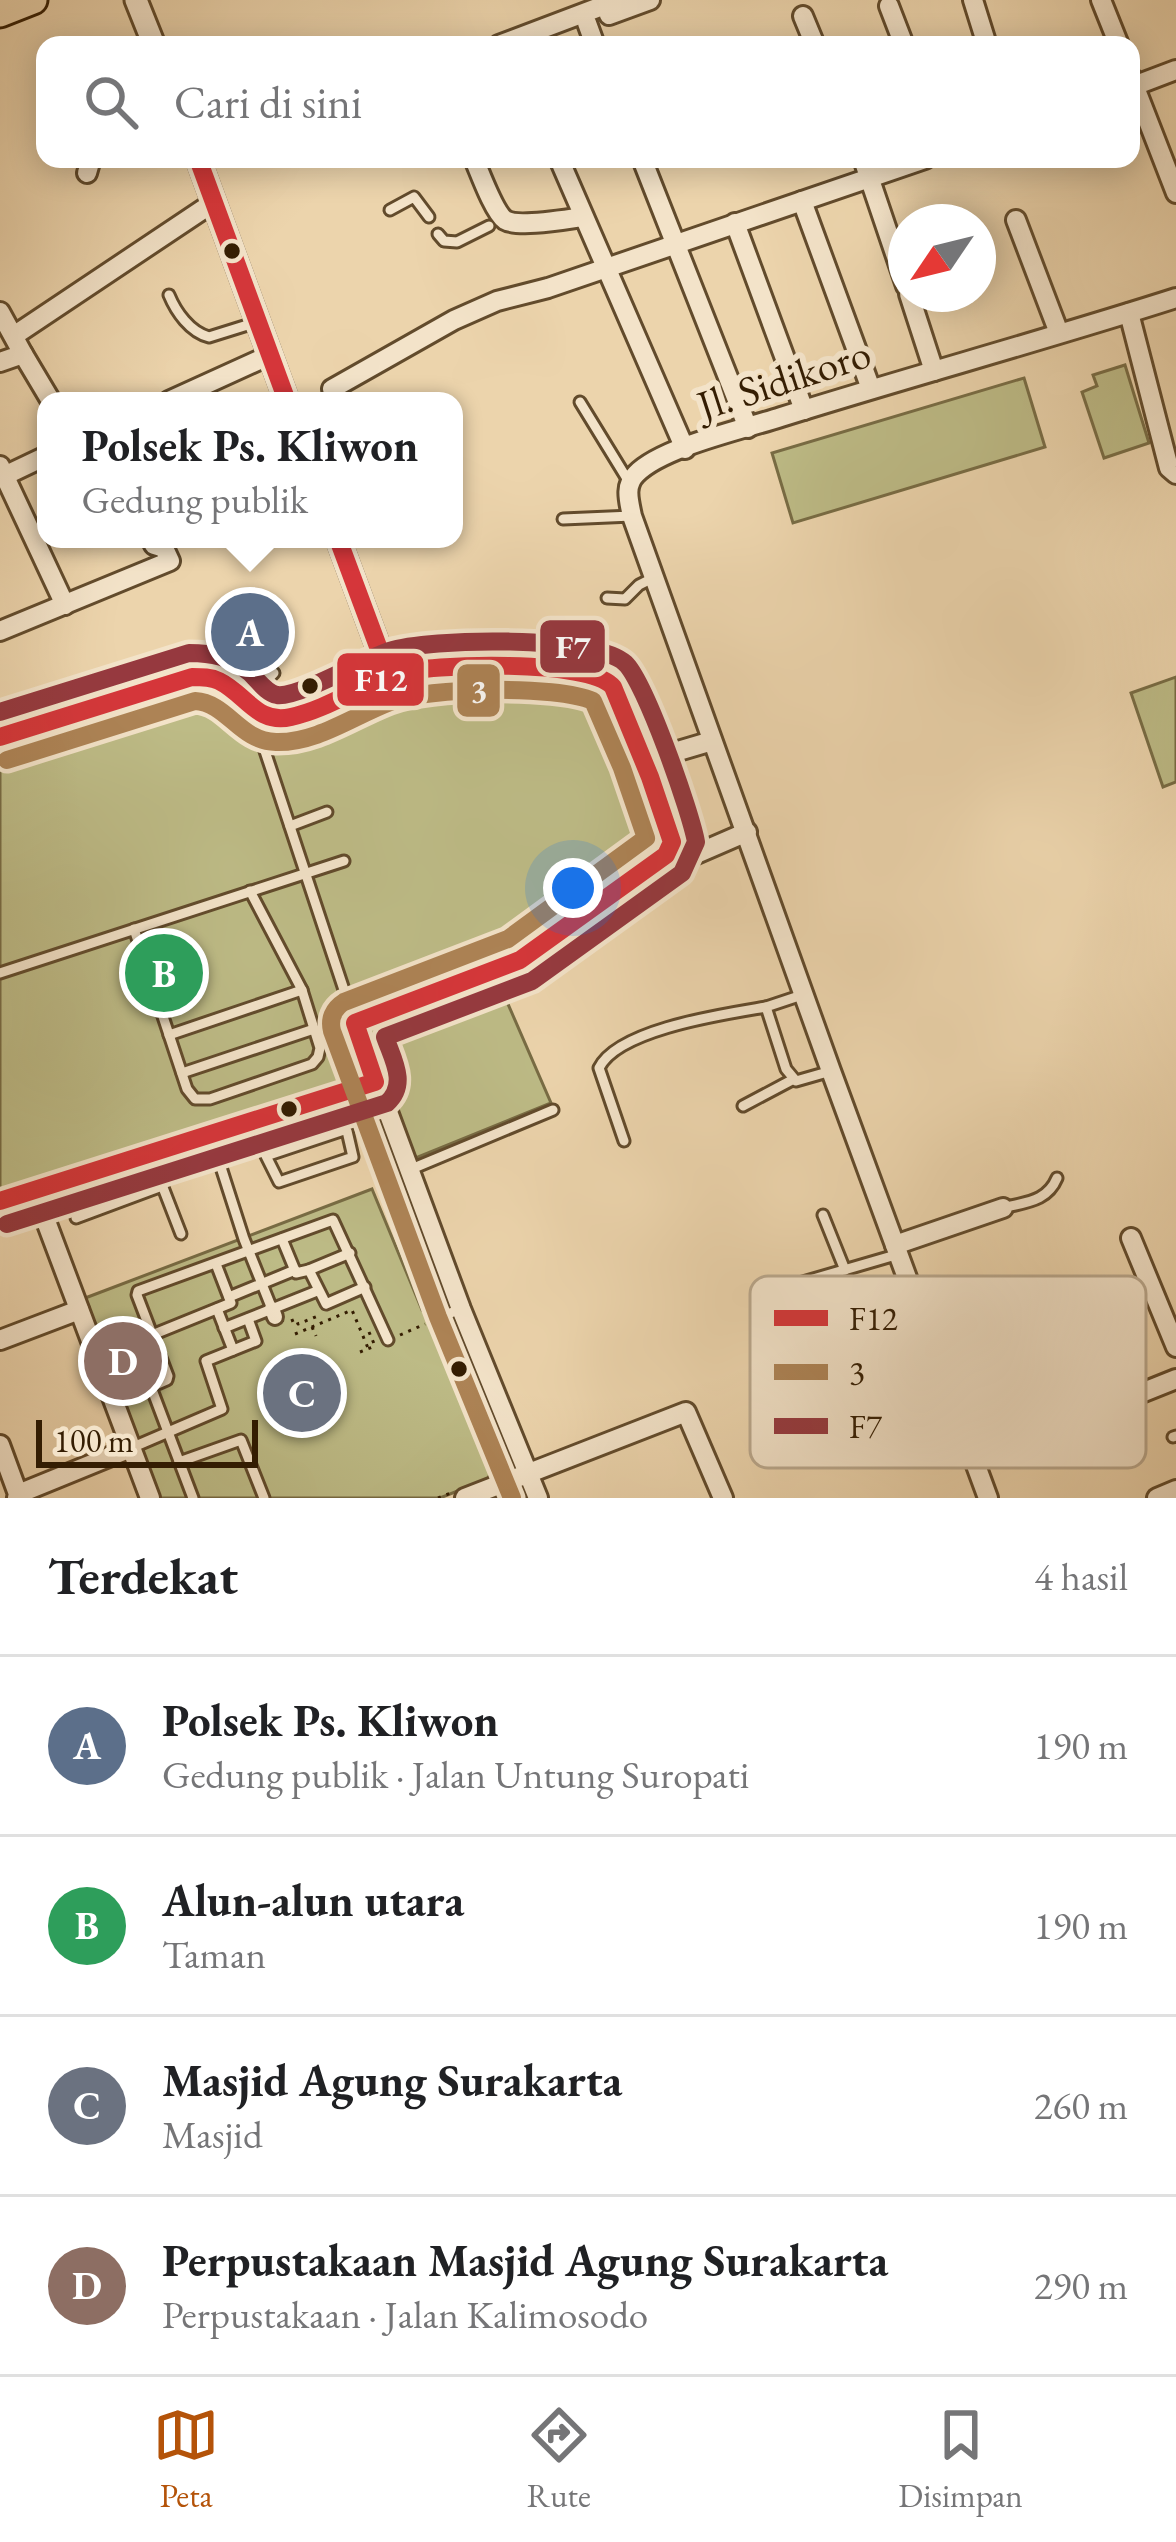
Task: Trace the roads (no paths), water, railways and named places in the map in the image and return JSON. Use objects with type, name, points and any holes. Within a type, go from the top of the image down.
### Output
[{"type":"main road","points":[[0,13],[31,0]]},
{"type":"street","points":[[136,0],[150,36]]},
{"type":"street","points":[[523,36],[618,0]]},
{"type":"street","points":[[554,36],[650,0]]},
{"type":"street","points":[[974,0],[984,36]]},
{"type":"street","points":[[1101,0],[1115,36]]},
{"type":"street","points":[[889,6],[901,36]]},
{"type":"street","points":[[803,16],[811,36]]},
{"type":"street","points":[[587,23],[592,36]]},
{"type":"street","points":[[1140,81],[1176,70]]},
{"type":"street","points":[[1140,103],[1176,193]]},
{"type":"street","points":[[201,168],[284,392]]},
{"type":"street","points":[[480,168],[498,223],[583,217]]},
{"type":"street","points":[[564,168],[685,448]]},
{"type":"street","points":[[646,168],[748,428]]},
{"type":"street","points":[[867,168],[888,231]]},
{"type":"street","points":[[332,389],[454,320],[496,302],[900,168]]},
{"type":"street","points":[[15,335],[214,202]]},
{"type":"street","points":[[802,202],[871,389]]},
{"type":"street","points":[[1016,220],[1059,333]]},
{"type":"street","points":[[736,223],[804,410]]},
{"type":"street","name":"Jl. Sidikoro","points":[[629,482],[652,461],[685,448],[1176,298]]},
{"type":"street","points":[[0,312],[46,392]]},
{"type":"street","points":[[914,312],[934,370]]},
{"type":"street","points":[[1129,313],[1169,468],[1176,474]]},
{"type":"street","points":[[0,362],[23,354]]},
{"type":"street","points":[[189,392],[270,355]]},
{"type":"street","points":[[37,459],[2,473],[37,546]]},
{"type":"street","points":[[629,482],[632,516],[907,1276]]},
{"type":"street","points":[[38,548],[65,605]]},
{"type":"street","points":[[0,631],[170,561],[164,548]]},
{"type":"street","points":[[341,548],[389,676]]},
{"type":"street","points":[[2,731],[191,677],[225,682],[252,707],[277,719],[389,676],[429,668],[596,674],[613,686],[656,756],[672,842],[666,855],[520,960],[377,1004],[355,1023],[460,1309],[538,1498]]},
{"type":"street","points":[[656,756],[712,741]]},
{"type":"street","points":[[604,929],[687,858],[747,832]]},
{"type":"street","points":[[0,1201],[375,1082]]},
{"type":"street","points":[[35,1192],[150,1498]]},
{"type":"street","points":[[897,1250],[1003,1208]]},
{"type":"street","points":[[1131,1238],[1176,1347]]},
{"type":"street","points":[[0,1340],[79,1310]]},
{"type":"street","points":[[1146,1391],[1176,1379]]},
{"type":"street","points":[[460,1494],[529,1473],[686,1412],[723,1498]]},
{"type":"street","points":[[0,1445],[18,1496],[130,1448]]},
{"type":"street","points":[[977,1468],[988,1498]]},
{"type":"street","points":[[1156,1498],[1176,1490]]},
{"type":"lane","points":[[390,210],[414,197],[428,218]]},
{"type":"lane","points":[[438,234],[444,241],[457,242],[498,223]]},
{"type":"lane","points":[[169,295],[175,309],[201,335],[257,322]]},
{"type":"lane","points":[[580,402],[629,482]]},
{"type":"lane","points":[[563,519],[632,516]]},
{"type":"lane","points":[[608,598],[625,599],[655,577]]},
{"type":"lane","points":[[274,673],[252,707],[355,1023]]},
{"type":"lane","points":[[290,826],[327,812]]},
{"type":"lane","points":[[0,973],[344,861]]},
{"type":"lane","points":[[134,929],[190,1095],[210,1099],[312,1064],[320,1048],[302,990],[250,892]]},
{"type":"lane","points":[[169,1035],[302,990]]},
{"type":"lane","points":[[624,1141],[599,1068],[611,1053],[651,1033],[698,1018],[766,1007],[804,994]]},
{"type":"lane","points":[[766,1007],[792,1079],[796,1082],[831,1071]]},
{"type":"lane","points":[[182,1073],[314,1029]]},
{"type":"lane","points":[[743,1106],[792,1079]]},
{"type":"lane","points":[[409,1169],[554,1110]]},
{"type":"lane","points":[[252,1120],[266,1156],[276,1180],[281,1183],[355,1153],[344,1130],[266,1156]]},
{"type":"lane","points":[[210,1133],[274,1314]]},
{"type":"lane","points":[[150,1154],[181,1234]]},
{"type":"lane","points":[[1003,1208],[1038,1200],[1052,1190],[1057,1178]]},
{"type":"lane","points":[[76,1218],[162,1186]]},
{"type":"lane","points":[[823,1215],[845,1270]]},
{"type":"lane","points":[[151,1387],[169,1376],[137,1292],[333,1220],[388,1340]]},
{"type":"lane","points":[[282,1239],[299,1274],[350,1253]]},
{"type":"lane","points":[[824,1276],[897,1250]]},
{"type":"lane","points":[[152,1335],[231,1303],[217,1264]]},
{"type":"lane","points":[[230,1297],[295,1270]]},
{"type":"lane","points":[[309,1270],[326,1304],[365,1287]]},
{"type":"lane","points":[[224,1328],[274,1314],[317,1291]]},
{"type":"lane","points":[[437,1318],[460,1309]]},
{"type":"lane","points":[[217,1310],[233,1350]]},
{"type":"lane","points":[[130,1448],[222,1409],[206,1360],[256,1341],[248,1319]]},
{"type":"lane","points":[[139,1354],[193,1498]]},
{"type":"lane","points":[[179,1462],[241,1440],[265,1498]]},
{"type":"place","name":"Polsek Ps. Kliwon","points":[[250,632]]},
{"type":"place","name":"Alun-alun utara","points":[[164,973]]},
{"type":"place","name":"Perpustakaan Masjid Agung Surakarta","points":[[123,1361]]},
{"type":"place","name":"Masjid Agung Surakarta","points":[[302,1393]]}]
